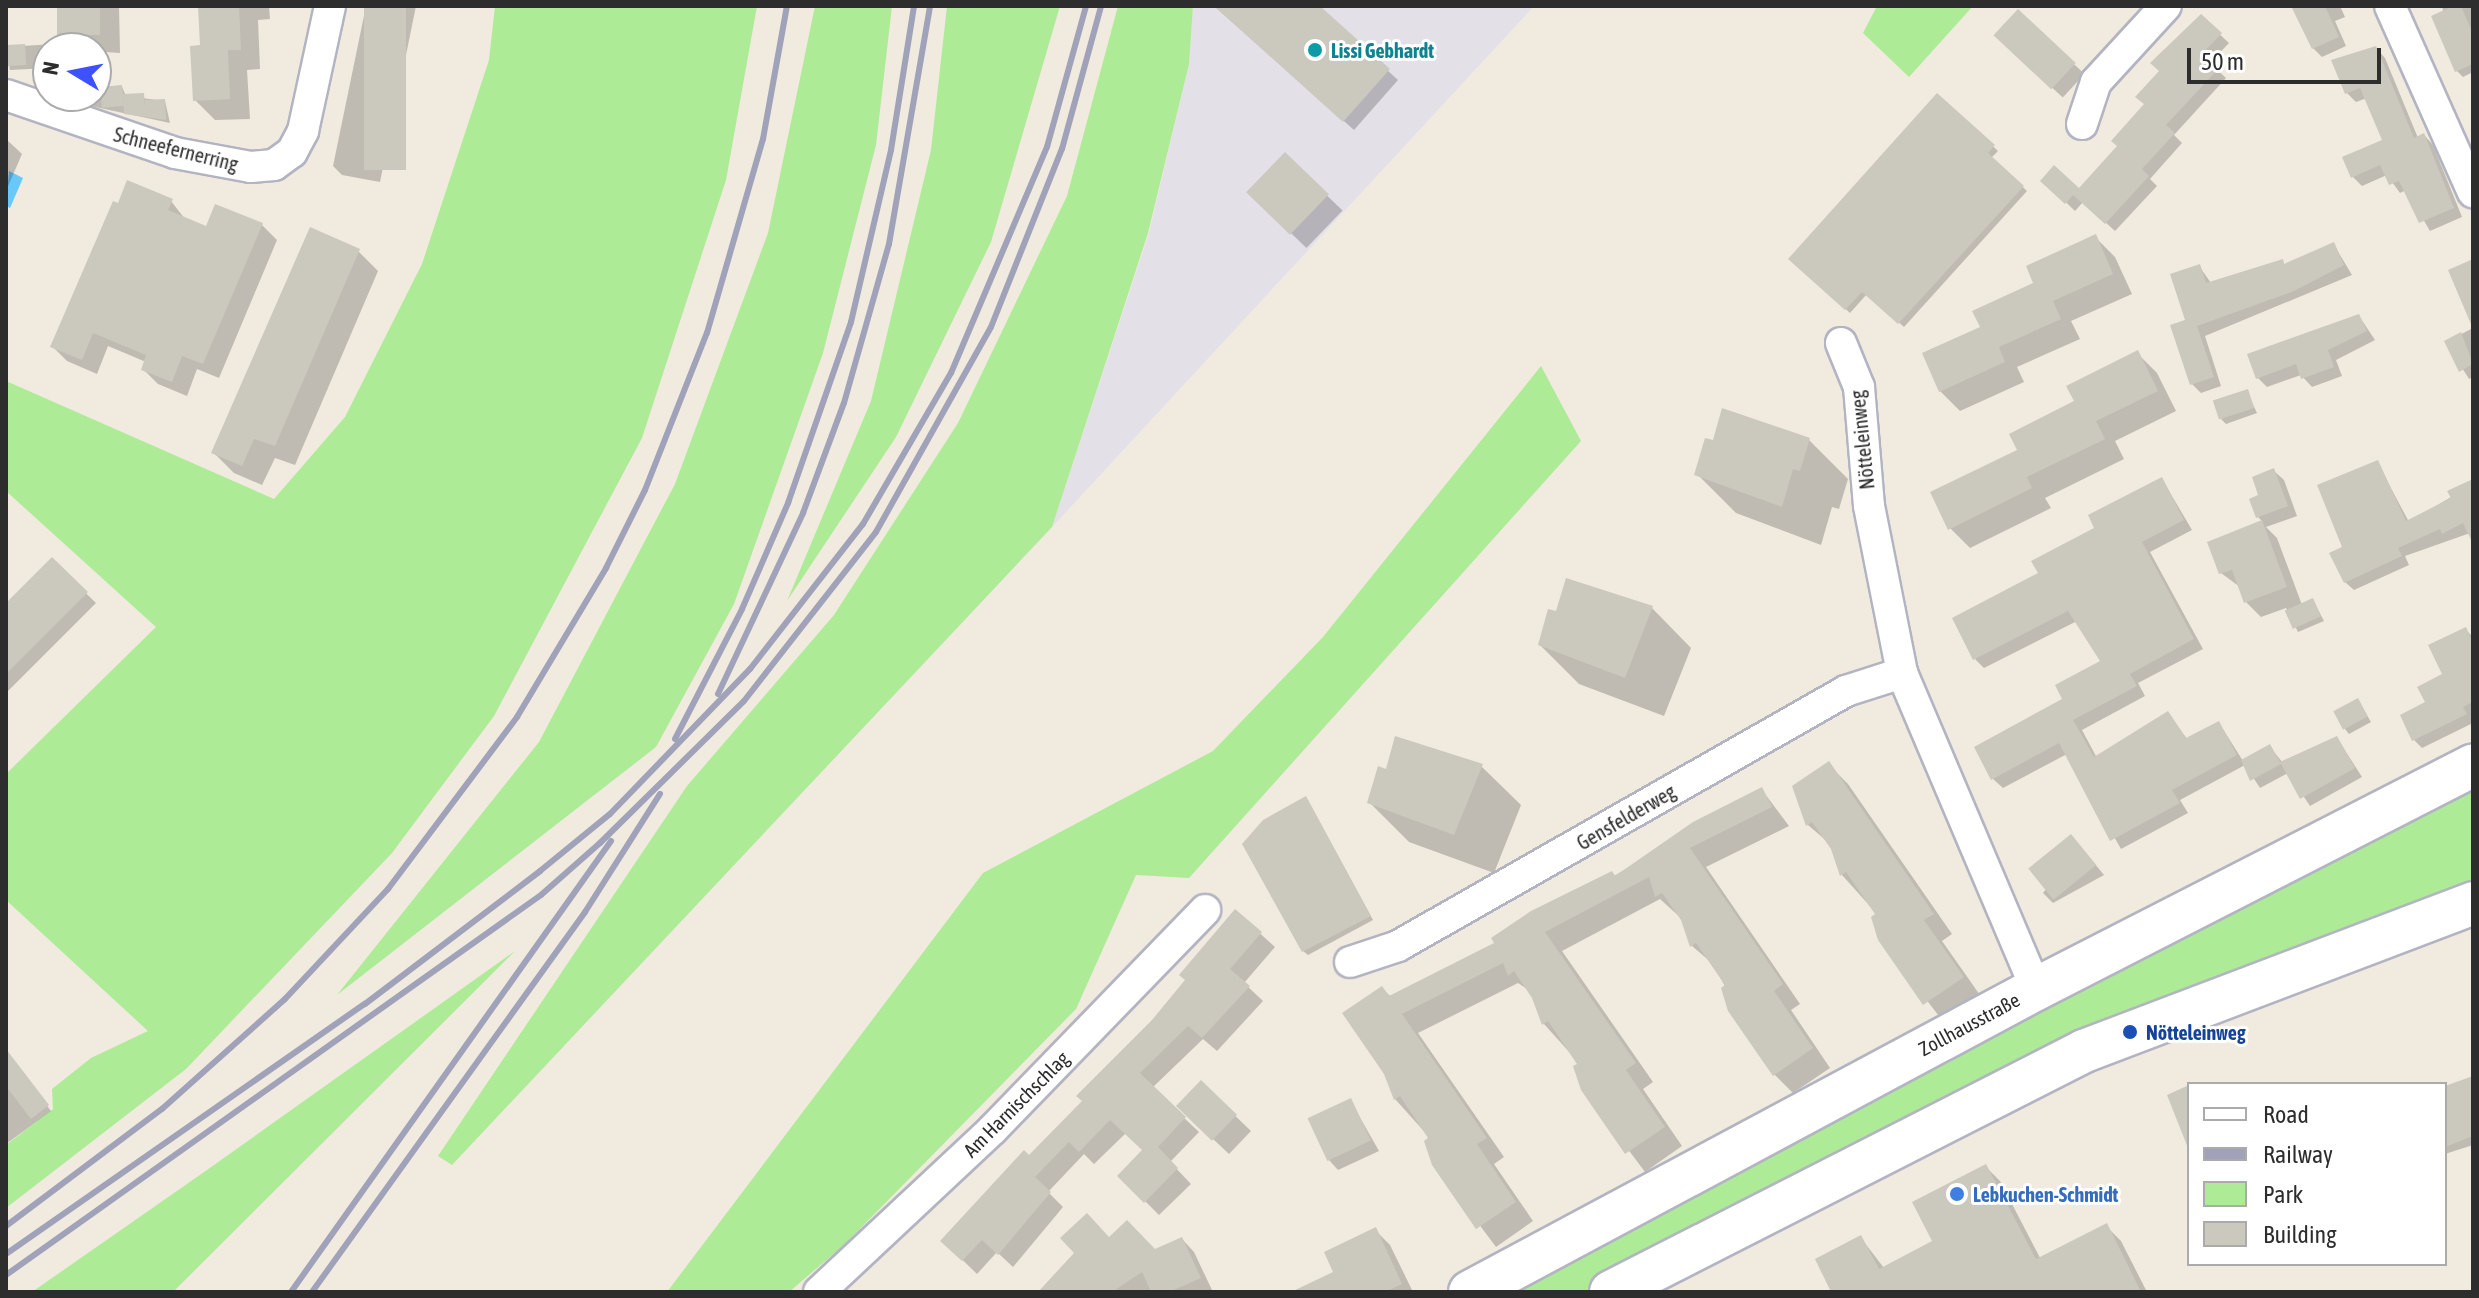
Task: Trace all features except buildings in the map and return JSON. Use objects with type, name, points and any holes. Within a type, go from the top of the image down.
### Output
[{"type":"main road","name":"Zollhausstraße","points":[[1470,1292],[2036,989],[2473,765]]},
{"type":"main road","points":[[1611,1292],[2084,1051],[2473,903]]},
{"type":"street","name":"Schneefernerring","points":[[6,95],[175,153],[251,167],[274,165],[292,152],[303,131],[330,6]]},
{"type":"street","points":[[2082,124],[2096,82],[2166,6]]},
{"type":"street","points":[[2390,6],[2473,192]]},
{"type":"street","name":"Nötteleinweg","points":[[1841,343],[1859,387],[1869,506],[1902,673],[2036,989]]},
{"type":"street","name":"Gensfelderweg","points":[[1350,962],[1398,946],[1846,691],[1902,673]]},
{"type":"street","name":"Am Harnischschlag","points":[[819,1292],[993,1129],[1205,910]]},
{"type":"shaded area","points":[[1193,6],[1534,6],[1052,527],[1149,233],[1189,64]]},
{"type":"green space","points":[[495,6],[757,6],[726,180],[642,438],[494,716],[392,853],[186,1069],[6,1208],[6,1145],[53,1109],[52,1089],[91,1058],[148,1031],[6,900],[6,774],[156,627],[6,491],[6,381],[274,499],[345,417],[422,264],[489,60]]},
{"type":"green space","points":[[815,6],[892,6],[876,145],[823,353],[734,604],[656,747],[337,995],[539,742],[675,484],[768,233]]},
{"type":"green space","points":[[947,6],[1060,6],[991,242],[896,437],[787,601],[871,401],[931,150]]},
{"type":"green space","points":[[1118,6],[1193,6],[1189,64],[1148,233],[1052,527],[452,1165],[438,1156],[687,786],[834,615],[958,423],[1067,196]]},
{"type":"green space","points":[[1877,6],[1973,6],[1909,77],[1863,33]]},
{"type":"green space","points":[[1541,366],[1581,441],[1189,878],[1136,875],[1076,1009],[845,1244],[789,1292],[667,1292],[983,873],[1213,751],[1323,637]]},
{"type":"green space","points":[[2473,778],[2473,901],[2166,1015],[1594,1292],[1498,1292]]},
{"type":"green space","points":[[515,951],[173,1292],[32,1292],[207,1170]]},
{"type":"water","points":[[9,171],[23,178],[10,208],[6,206]]},
{"type":"railway","points":[[6,1226],[162,1109],[285,999],[388,889],[517,717],[606,568],[645,490],[707,333],[763,139],[787,6]]},
{"type":"railway","points":[[675,739],[742,609],[788,503],[851,322],[891,150],[914,6]]},
{"type":"railway","points":[[718,694],[803,513],[844,403],[889,244],[930,6]]},
{"type":"railway","points":[[6,1254],[365,1004],[540,871],[610,814],[750,669],[863,524],[951,373],[1047,147],[1086,6]]},
{"type":"railway","points":[[6,1275],[541,895],[600,843],[744,701],[876,532],[991,327],[1062,149],[1101,6]]},
{"type":"railway","points":[[312,1292],[585,912],[660,794]]},
{"type":"railway","points":[[291,1292],[611,841]]},
{"type":"place","name":"Lissi Gebhardt","points":[[1315,50]]},
{"type":"place","name":"Nötteleinweg","points":[[2130,1032]]},
{"type":"place","name":"Lebkuchen-Schmidt","points":[[1957,1194]]}]
